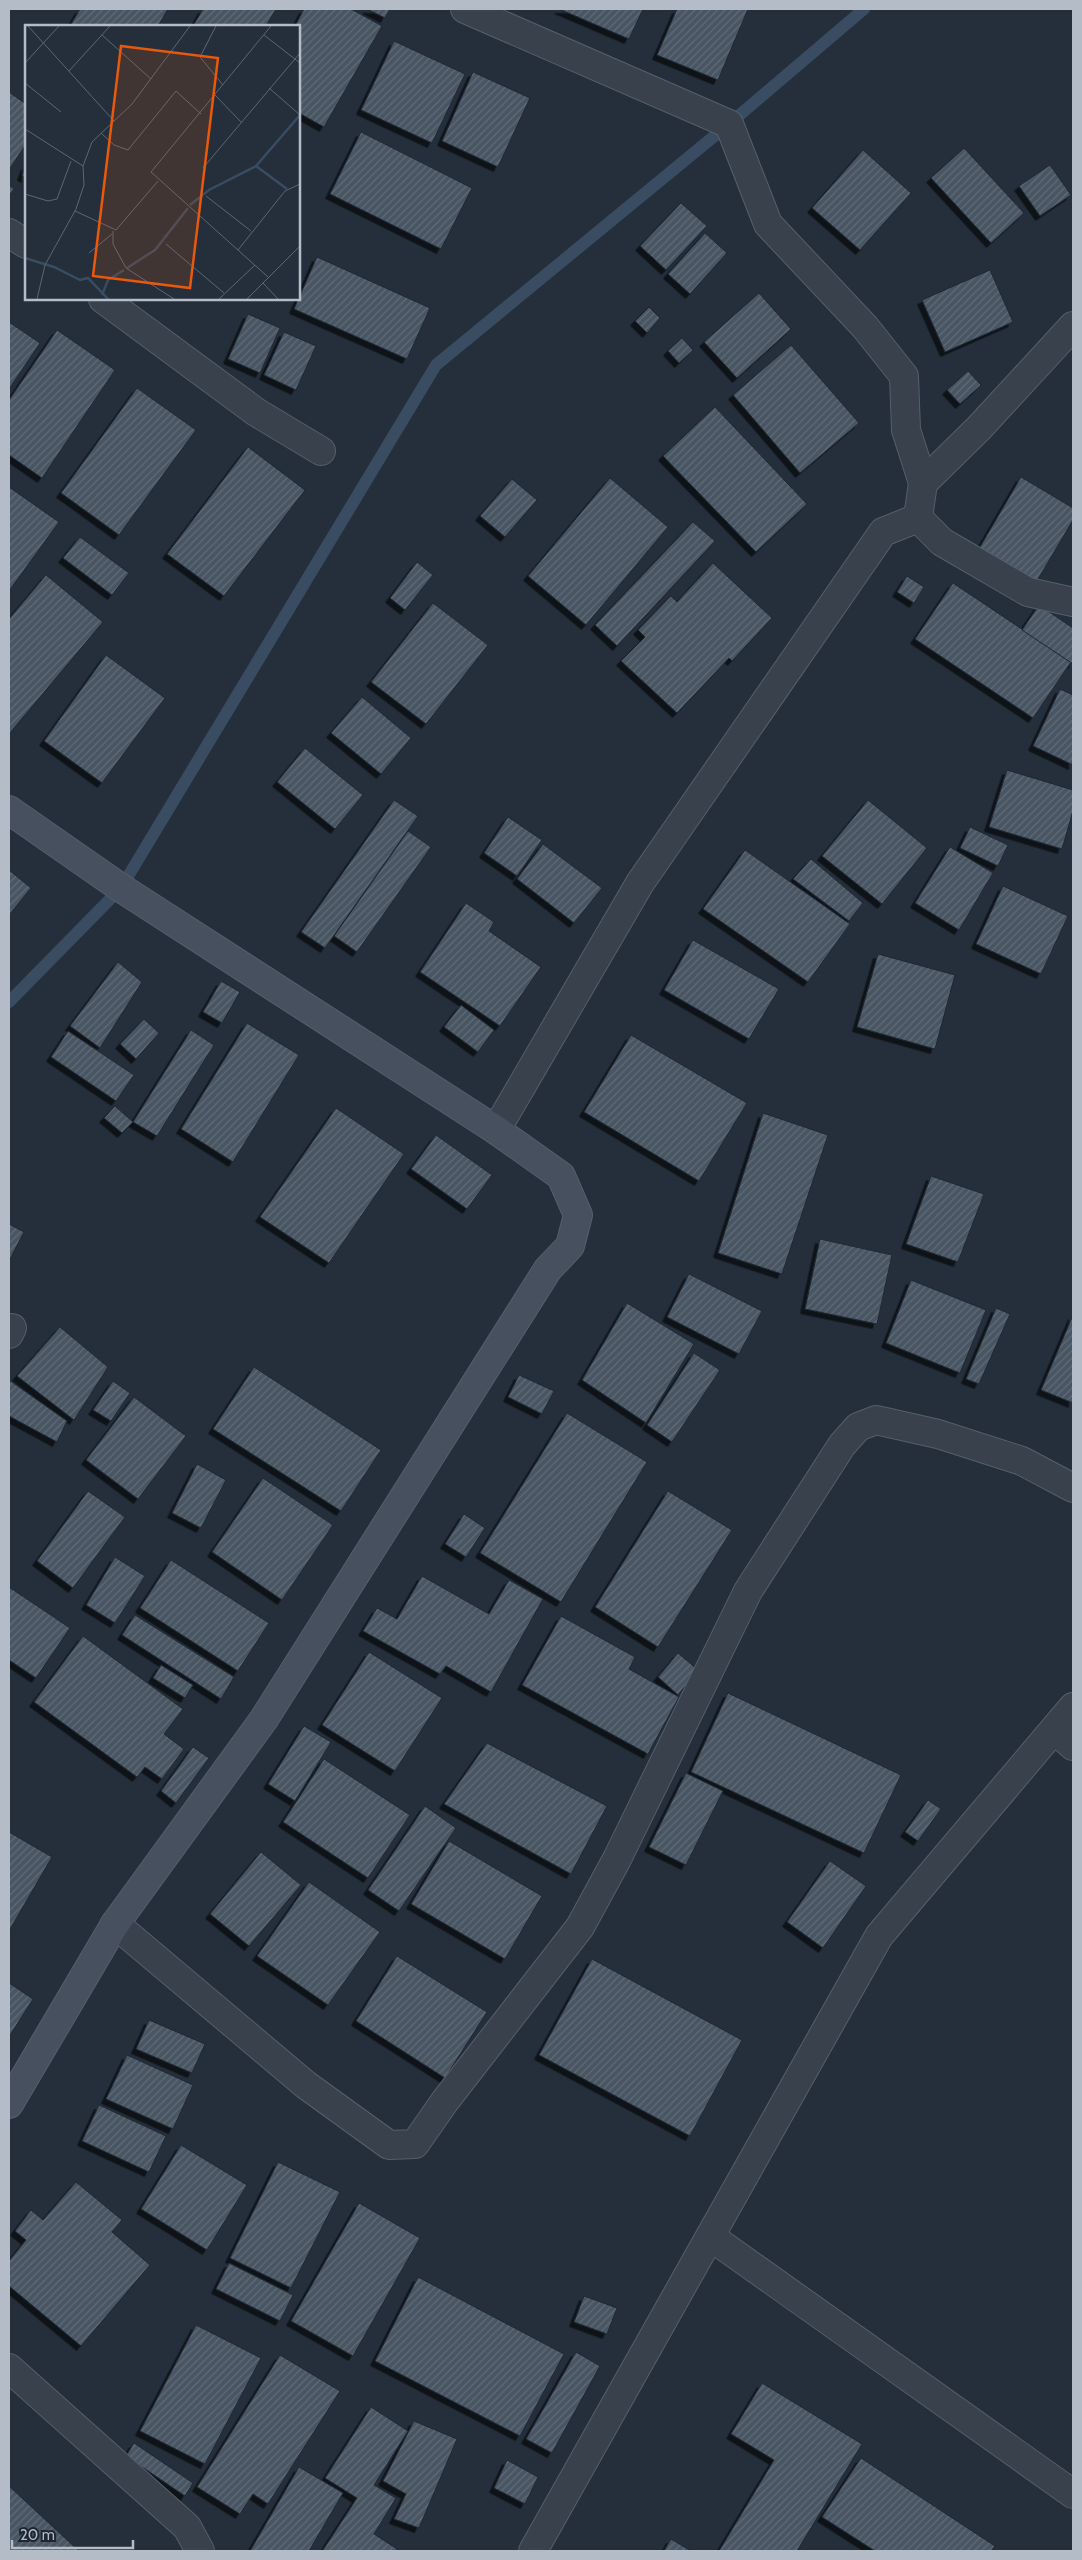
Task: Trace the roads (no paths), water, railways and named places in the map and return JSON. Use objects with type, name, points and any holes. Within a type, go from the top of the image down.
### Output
[{"type":"street","points":[[465,9],[728,124],[768,224],[865,327],[904,376],[906,430],[923,483],[918,518]]},
{"type":"street","points":[[9,233],[25,243]]},
{"type":"street","points":[[104,300],[256,412],[322,451]]},
{"type":"street","points":[[923,483],[979,428],[1073,326]]},
{"type":"street","points":[[918,518],[942,542],[1028,592],[1073,602]]},
{"type":"street","points":[[496,1130],[640,883],[883,532],[918,518]]},
{"type":"street","points":[[9,810],[121,888],[496,1130],[561,1176],[578,1215],[570,1246],[548,1269],[264,1719],[114,1924],[9,2104]]},
{"type":"street","points":[[114,1924],[314,2091],[389,2146],[415,2144],[580,1927],[617,1859],[748,1591],[842,1445],[858,1427],[876,1420],[938,1434],[1022,1461],[1073,1488]]},
{"type":"street","points":[[533,2551],[711,2238],[793,2086],[879,1936],[1064,1738],[1073,1707]]},
{"type":"street","points":[[711,2238],[1073,2494]]},
{"type":"street","points":[[9,2368],[187,2527],[200,2551]]},
{"type":"waterway","points":[[9,1002],[121,888],[436,365],[729,124],[864,9]]}]
